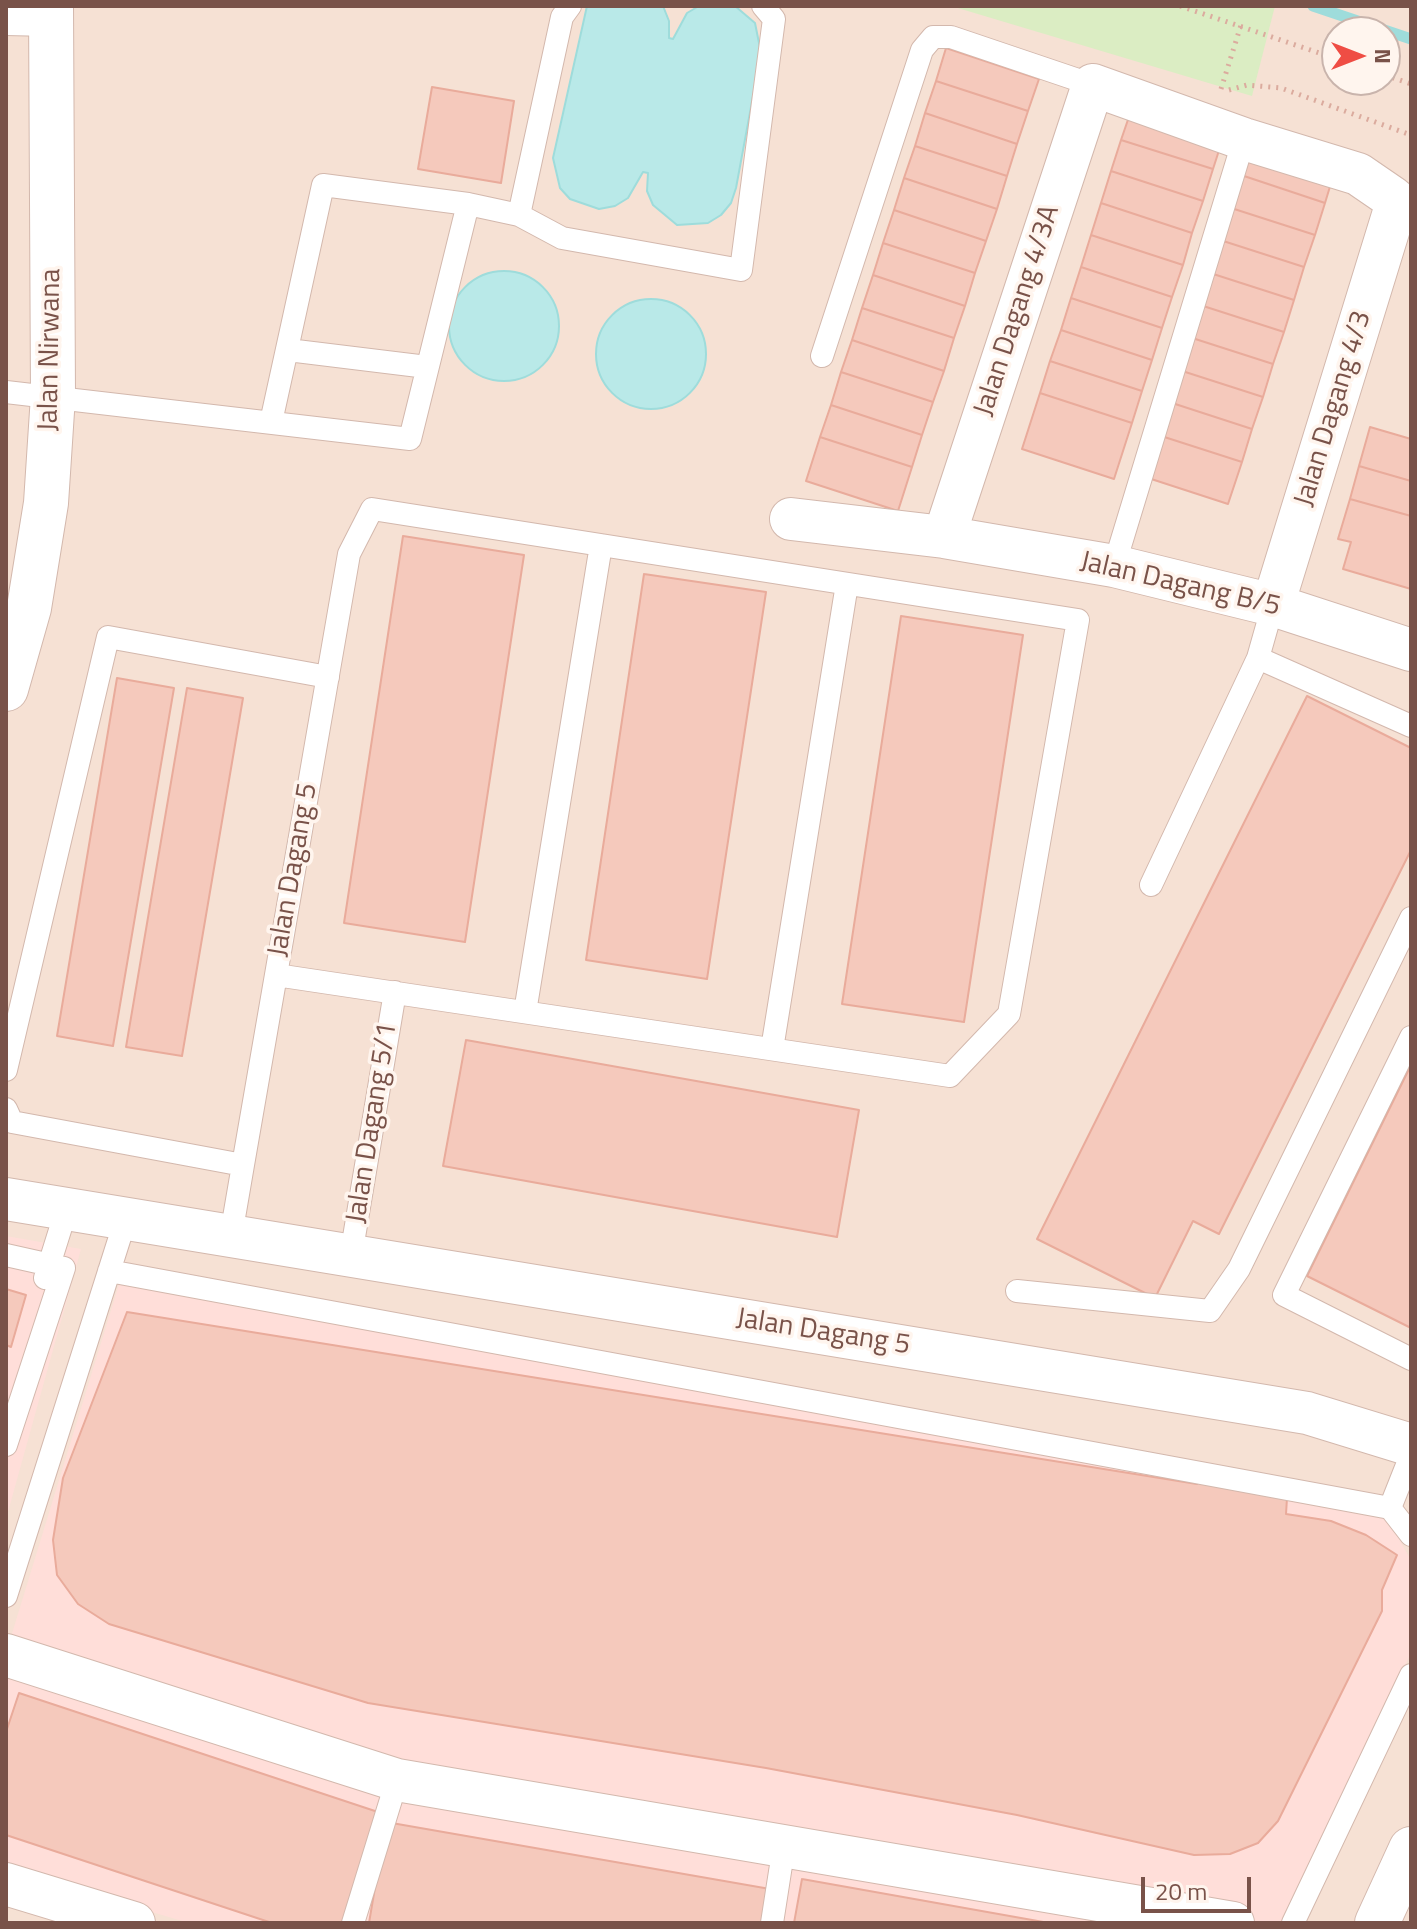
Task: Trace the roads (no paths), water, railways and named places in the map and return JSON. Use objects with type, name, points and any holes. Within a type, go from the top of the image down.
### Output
[{"type":"street","points":[[6,14],[51,10]]},
{"type":"street","name":"Jalan Nirwana","points":[[6,689],[18,605],[46,503],[53,396],[51,10]]},
{"type":"street","points":[[1093,85],[1244,139]]},
{"type":"street","name":"Jalan Dagang 4/3A","points":[[944,537],[1093,85]]},
{"type":"street","name":"Jalan Dagang 4/3","points":[[1244,139],[1358,174],[1393,198],[1394,212],[1273,605]]},
{"type":"street","name":"Jalan Dagang B/5","points":[[791,519],[944,537],[1114,566],[1273,605],[1411,650]]},
{"type":"street","name":"Jalan Dagang 5","points":[[6,1199],[1307,1413],[1411,1445]]},
{"type":"street","points":[[6,1655],[397,1780],[1233,1923]]},
{"type":"street","points":[[1377,1923],[1411,1849]]},
{"type":"street","points":[[6,1884],[134,1923]]},
{"type":"lane","points":[[519,215],[562,17],[570,6]]},
{"type":"lane","points":[[271,422],[323,185],[468,204],[519,215],[562,238],[741,270],[774,19],[763,6]]},
{"type":"lane","points":[[822,356],[922,50],[933,37],[951,37],[1093,85]]},
{"type":"lane","points":[[1114,566],[1244,139]]},
{"type":"lane","points":[[6,392],[410,439],[468,204]]},
{"type":"lane","points":[[288,350],[427,367]]},
{"type":"lane","name":"Jalan Dagang 5","points":[[231,1235],[349,554],[372,509],[601,545]]},
{"type":"lane","points":[[276,975],[950,1076],[1009,1014],[1078,620],[601,545],[525,1012]]},
{"type":"lane","points":[[772,1049],[847,584]]},
{"type":"lane","points":[[1151,885],[1258,658],[1273,605]]},
{"type":"lane","points":[[6,1070],[108,637],[328,677]]},
{"type":"lane","points":[[1258,658],[1411,726]]},
{"type":"lane","points":[[1017,1291],[1210,1311],[1239,1269],[1411,918]]},
{"type":"lane","name":"Jalan Dagang 5/1","points":[[351,1255],[395,992]]},
{"type":"lane","points":[[1411,1037],[1284,1295],[1411,1359]]},
{"type":"lane","points":[[6,1109],[12,1122],[243,1165]]},
{"type":"lane","points":[[35,1306],[66,1211]]},
{"type":"lane","points":[[6,1596],[126,1218]]},
{"type":"lane","points":[[6,1255],[64,1268],[6,1445]]},
{"type":"lane","points":[[109,1271],[1390,1508],[1411,1535]]},
{"type":"lane","points":[[1390,1508],[1411,1455]]},
{"type":"lane","points":[[1293,1923],[1411,1675]]},
{"type":"lane","points":[[353,1923],[397,1780]]},
{"type":"lane","points":[[772,1923],[784,1846]]},
{"type":"water","points":[[587,6],[663,6],[669,21],[669,38],[673,39],[687,13],[699,6],[735,6],[755,23],[761,53],[736,188],[731,203],[721,215],[708,223],[677,225],[653,205],[647,191],[648,173],[643,172],[628,198],[615,206],[599,209],[570,199],[560,188],[553,158]]},
{"type":"water","points":[[504,271],[525,275],[543,287],[555,305],[559,326],[555,347],[543,365],[525,377],[504,381],[483,377],[465,365],[453,347],[449,326],[453,305],[465,287],[483,275]]},
{"type":"water","points":[[651,299],[672,303],[690,315],[702,333],[706,354],[702,375],[690,393],[672,405],[651,409],[630,405],[612,393],[600,375],[596,354],[600,333],[612,315],[630,303]]},
{"type":"waterway","points":[[1313,6],[1411,39]]}]
